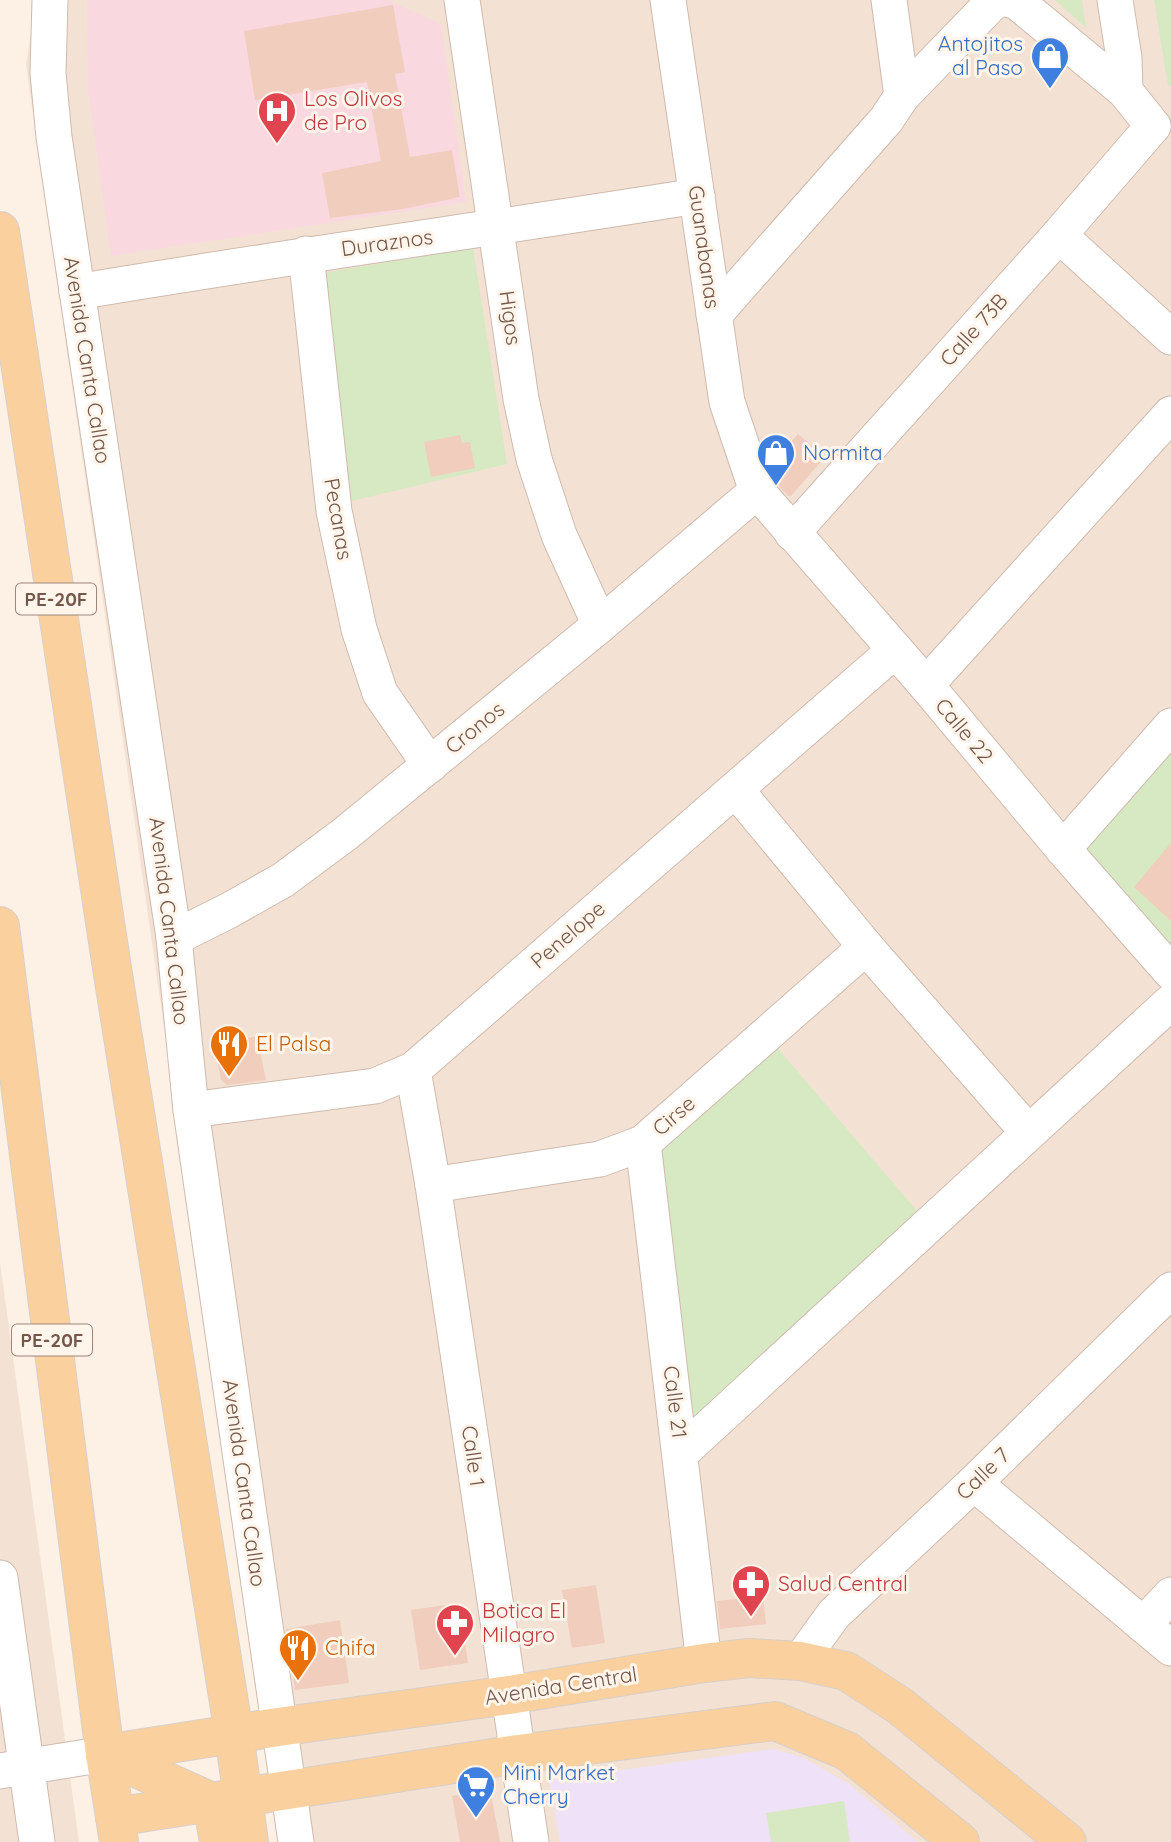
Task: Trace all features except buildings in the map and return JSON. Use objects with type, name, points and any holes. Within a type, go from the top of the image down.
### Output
[{"type":"main road","name":"PE-20F","points":[[0,231],[112,968],[234,1734],[228,1800],[249,1842]]},
{"type":"main road","name":"PE-20F","points":[[0,926],[105,1754],[117,1829]]},
{"type":"main road","name":"Avenida Central","points":[[105,1754],[509,1695],[704,1662],[749,1658],[800,1661],[846,1671],[900,1706],[1067,1842]]},
{"type":"main road","points":[[117,1829],[228,1800],[288,1790],[518,1754],[775,1721],[847,1751],[960,1842]]},
{"type":"main road","points":[[105,1754],[228,1800]]},
{"type":"main road","points":[[219,1842],[228,1800]]},
{"type":"street","name":"Avenida Canta Callao","points":[[50,0],[48,73],[54,137],[174,938],[191,1110],[296,1842]]},
{"type":"street","name":"Guanabanas","points":[[667,0],[727,401],[757,491]]},
{"type":"street","points":[[889,0],[902,96]]},
{"type":"street","points":[[714,315],[886,120],[902,96],[992,3],[998,0]]},
{"type":"street","points":[[1010,0],[1016,1],[1162,124]]},
{"type":"street","points":[[1115,0],[1124,58],[1125,91]]},
{"type":"street","name":"Higos","points":[[459,2],[497,228],[521,399],[534,459],[559,535],[600,625]]},
{"type":"street","name":"Calle 73B","points":[[792,533],[1162,124]]},
{"type":"street","name":"Duraznos","points":[[77,292],[306,254],[497,228],[697,196]]},
{"type":"street","points":[[1059,235],[1171,337]]},
{"type":"street","name":"Pecanas","points":[[306,254],[334,511],[359,629],[380,693],[430,765]]},
{"type":"street","points":[[926,685],[1171,414]]},
{"type":"street","name":"Cronos","points":[[174,938],[283,880],[345,834],[600,625],[757,491]]},
{"type":"street","name":"Calle 22","points":[[757,491],[1171,972]]},
{"type":"street","name":"Penelope","points":[[191,1110],[376,1086],[413,1070],[894,651]]},
{"type":"street","points":[[1063,849],[1171,726]]},
{"type":"street","points":[[736,790],[866,947],[1028,1132]]},
{"type":"street","name":"Cirse","points":[[433,1185],[600,1159],[643,1143],[866,947]]},
{"type":"street","points":[[681,1453],[1171,1002]]},
{"type":"street","name":"Calle 1","points":[[413,1070],[433,1185],[531,1842]]},
{"type":"street","name":"Calle 21","points":[[643,1143],[704,1662]]},
{"type":"street","name":"Calle 7","points":[[800,1661],[834,1614],[974,1483],[1171,1290]]},
{"type":"street","points":[[974,1483],[1171,1648]]},
{"type":"street","points":[[0,1578],[13,1768],[37,1842]]},
{"type":"street","points":[[1143,1625],[1171,1595]]},
{"type":"street","name":"Avenida Central","points":[[13,1768],[105,1754]]},
{"type":"shaded area","points":[[36,0],[1171,0],[1171,1842],[281,1842],[26,65]]},
{"type":"shaded area","name":"Los Olivos de Pro","points":[[87,0],[388,0],[441,24],[466,202],[111,256],[88,88]]},
{"type":"shaded area","points":[[0,1262],[79,1842],[0,1842]]},
{"type":"shaded area","points":[[773,1749],[804,1758],[849,1784],[918,1842],[560,1842],[549,1780]]},
{"type":"green space","points":[[1055,0],[1082,0],[1086,28]]},
{"type":"green space","points":[[1154,0],[1171,0],[1171,85],[1168,86]]},
{"type":"green space","points":[[473,248],[507,464],[352,501],[317,274]]},
{"type":"green space","points":[[1171,722],[1171,949],[1071,834]]},
{"type":"green space","points":[[774,1044],[918,1212],[694,1424],[654,1145]]},
{"type":"green space","points":[[844,1801],[850,1842],[771,1842],[766,1813]]},
{"type":"place","name":"Antojitos al Paso","points":[[1050,90]]},
{"type":"place","name":"Los Olivos de Pro","points":[[277,145]]},
{"type":"place","name":"Normita","points":[[776,487]]},
{"type":"place","name":"El Palsa","points":[[229,1078]]},
{"type":"place","name":"Salud Central","points":[[751,1618]]},
{"type":"place","name":"Botica El Milagro","points":[[455,1657]]},
{"type":"place","name":"Chifa","points":[[298,1682]]},
{"type":"place","name":"Mini Market Cherry","points":[[476,1819]]}]
